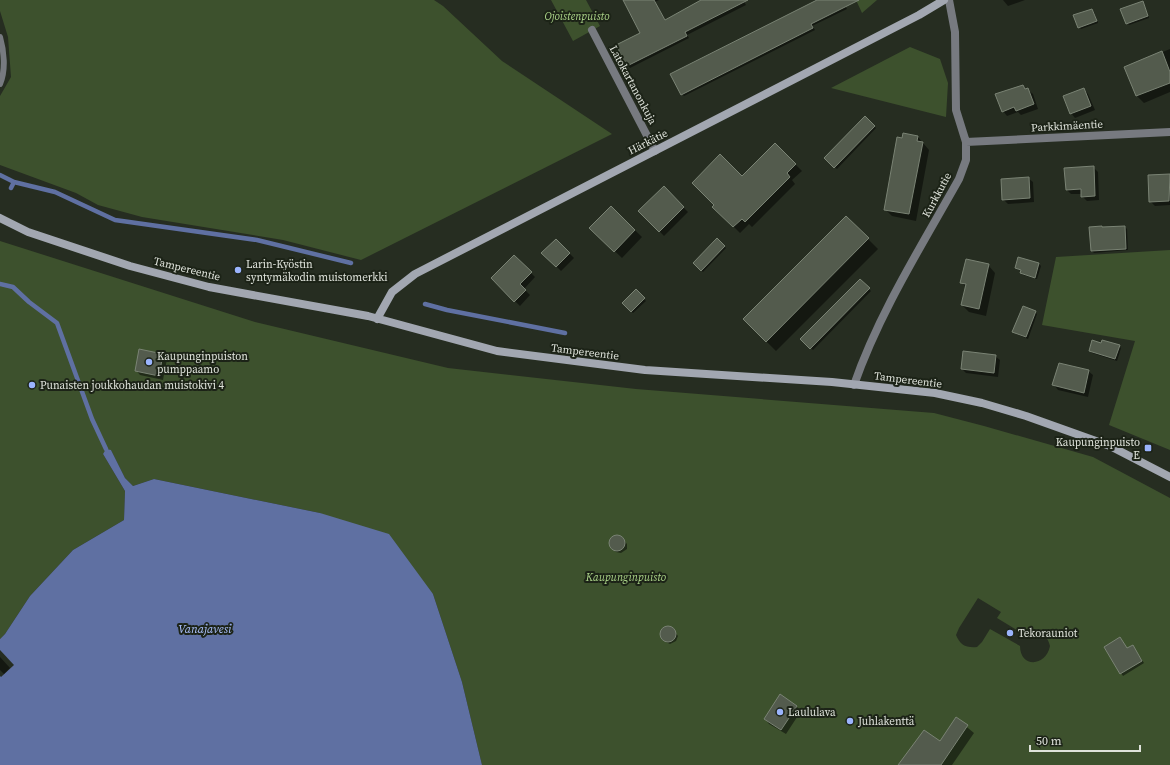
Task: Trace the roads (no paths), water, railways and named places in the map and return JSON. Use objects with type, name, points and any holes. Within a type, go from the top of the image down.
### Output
[{"type":"main road","name":"Härkätie","points":[[377,319],[392,292],[415,274],[925,12],[944,0]]},
{"type":"main road","name":"Tampereentie","points":[[0,218],[28,232],[130,266],[209,287],[368,316],[497,351],[645,370],[832,382],[935,394],[982,404],[1026,416],[1110,446],[1170,476]]},
{"type":"street","name":"Kurkkutie","points":[[854,385],[864,355],[893,298],[959,179],[966,160],[966,142],[956,110],[955,32],[949,0]]},
{"type":"street","name":"Latokartanonkuja","points":[[592,30],[654,151]]},
{"type":"street","name":"Parkkimäentie","points":[[966,142],[1170,132]]},
{"type":"lane","points":[[0,37],[3,47],[3,77],[0,84]]},
{"type":"water","name":"Vanajavesi","points":[[106,449],[111,450],[125,478],[133,486],[154,479],[320,513],[389,534],[433,594],[462,682],[482,765],[0,765],[0,639],[5,634],[30,596],[73,550],[124,520],[125,491],[103,454]]},
{"type":"waterway","points":[[0,175],[14,182],[11,188]]},
{"type":"waterway","points":[[14,182],[55,192],[115,220],[257,240],[351,263]]},
{"type":"waterway","points":[[0,284],[13,287],[29,302],[57,323],[92,419],[106,449]]},
{"type":"waterway","points":[[425,304],[447,310],[565,333]]},
{"type":"place","name":"Larin-Kyöstin syntymäkodin muistomerkki","points":[[238,270]]},
{"type":"place","name":"Kaupunginpuiston pumppaamo","points":[[149,362]]},
{"type":"place","name":"Punaisten joukkohaudan muistokivi 4","points":[[32,385]]},
{"type":"place","name":"Kaupunginpuisto E","points":[[1148,448]]},
{"type":"place","name":"Tekorauniot","points":[[1010,633]]},
{"type":"place","name":"Laululava","points":[[780,712]]},
{"type":"place","name":"Juhlakenttä","points":[[850,721]]},
{"type":"park label","name":"Ojoistenpuisto","points":[[577,16]]},
{"type":"park label","name":"Kaupunginpuisto","points":[[626,577]]}]
